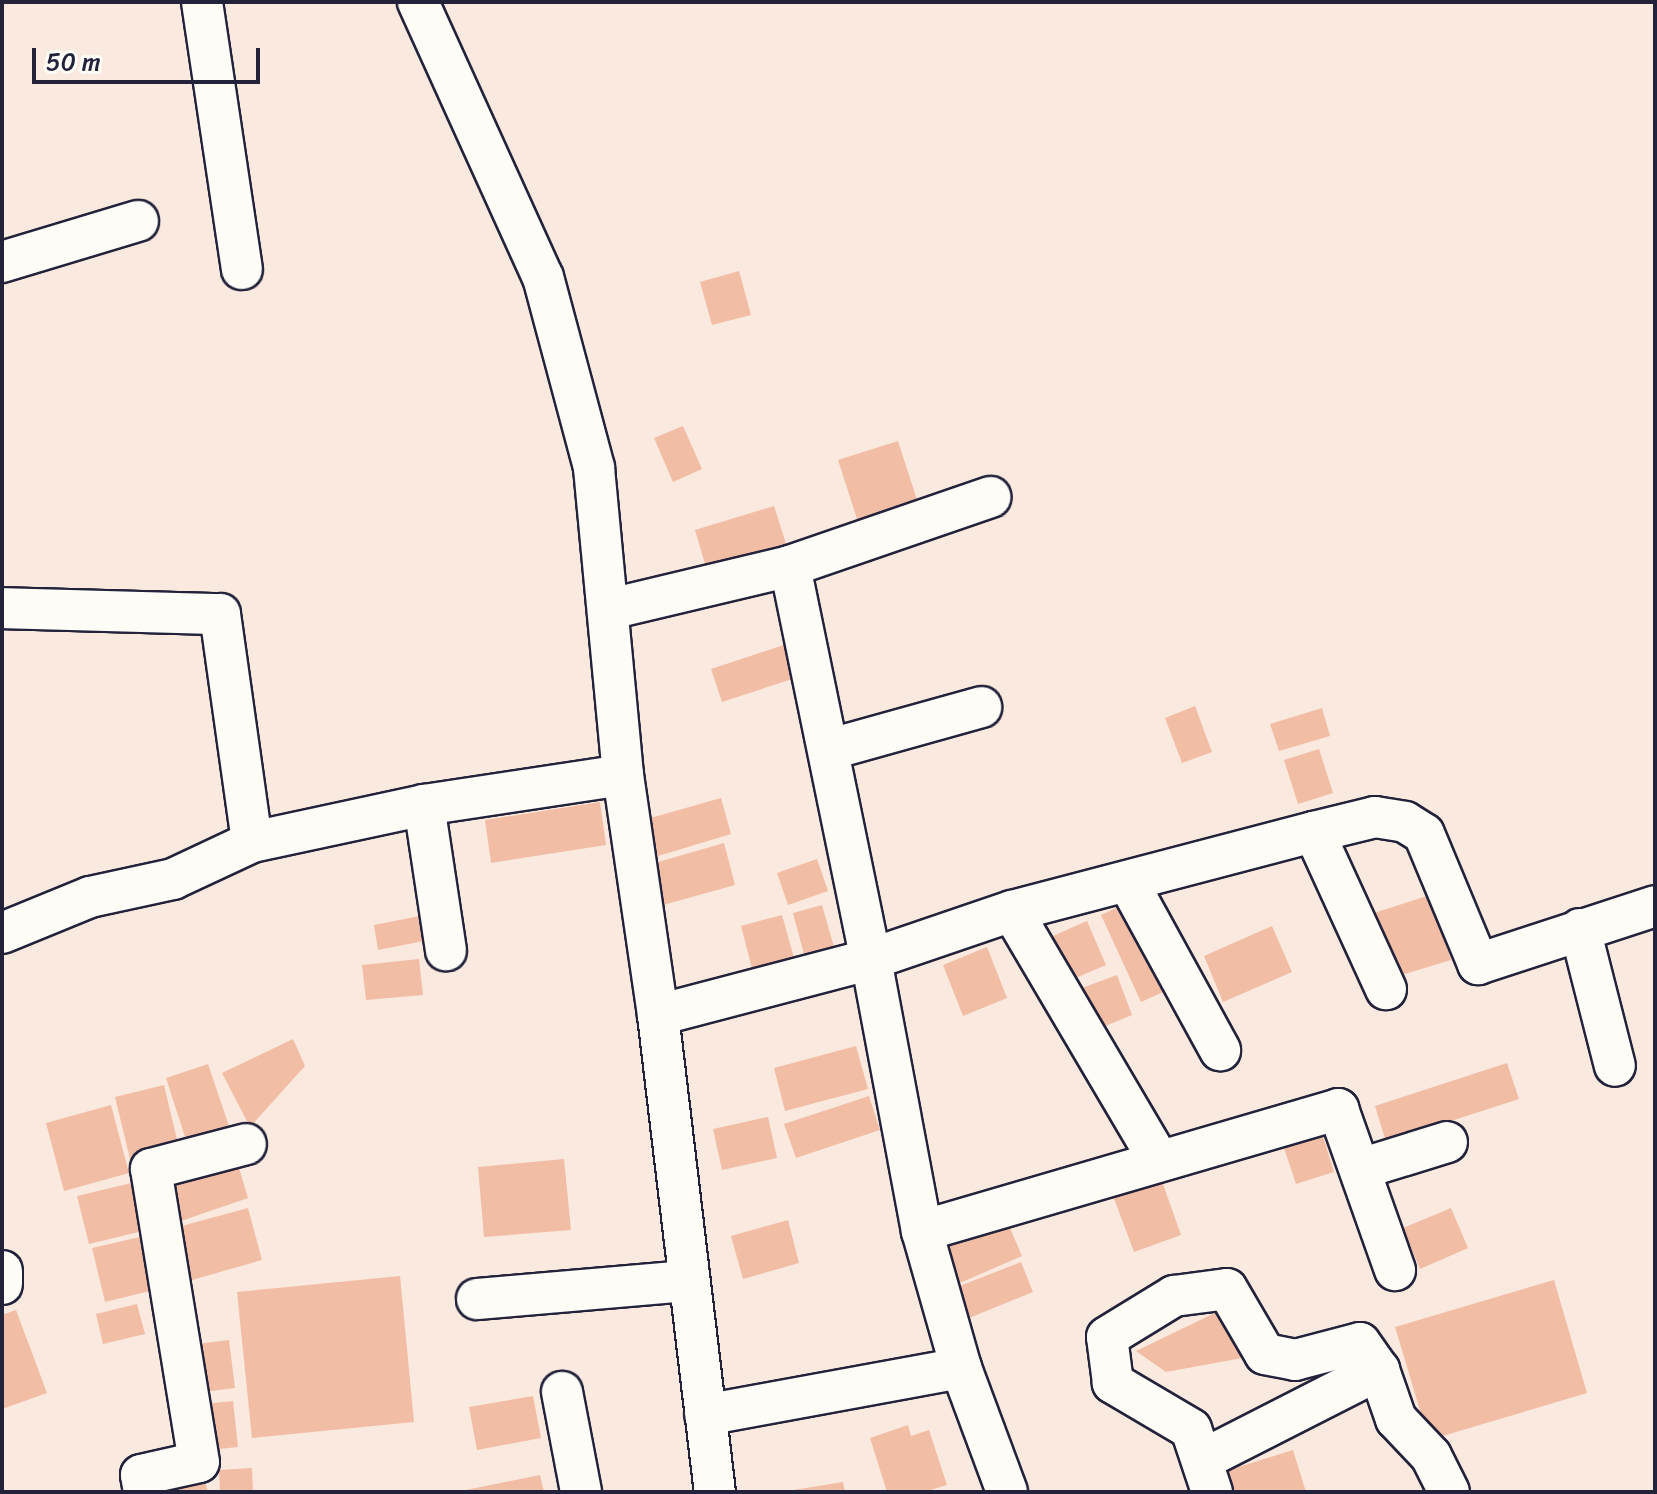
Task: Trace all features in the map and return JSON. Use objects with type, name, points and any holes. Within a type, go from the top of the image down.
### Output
[{"type":"street","points":[[202,2],[242,269]]},
{"type":"street","points":[[418,2],[543,277],[594,468],[610,609],[623,775],[658,1015],[687,1281],[715,1492]]},
{"type":"street","points":[[2,262],[138,221]]},
{"type":"street","points":[[610,609],[790,566],[990,497]]},
{"type":"street","points":[[790,566],[831,749],[922,1231],[961,1368],[1007,1492]]},
{"type":"street","points":[[2,608],[220,614],[252,842]]},
{"type":"street","points":[[831,749],[981,707]]},
{"type":"street","points":[[2,933],[90,897],[173,879],[252,842],[424,805],[623,775]]},
{"type":"street","points":[[424,805],[446,950]]},
{"type":"street","points":[[658,1015],[871,959],[1012,911],[1375,817],[1405,822],[1424,834],[1478,964],[1655,906]]},
{"type":"street","points":[[1314,832],[1386,989]]},
{"type":"street","points":[[1128,882],[1220,1050]]},
{"type":"street","points":[[1012,911],[1159,1161]]},
{"type":"street","points":[[1580,929],[1615,1066]]},
{"type":"street","points":[[922,1231],[1338,1109],[1395,1270]]},
{"type":"street","points":[[1360,1169],[1447,1142]]},
{"type":"street","points":[[144,1492],[141,1475],[199,1462],[151,1169],[246,1144]]},
{"type":"street","points":[[2,1271],[2,1284]]},
{"type":"street","points":[[477,1299],[687,1281]]},
{"type":"street","points":[[1379,1370],[1207,1476],[1191,1429],[1113,1383],[1107,1337],[1174,1296],[1227,1289],[1265,1354],[1295,1360],[1360,1343],[1379,1370],[1396,1419],[1431,1456],[1449,1492]]},
{"type":"street","points":[[705,1415],[961,1368]]},
{"type":"street","points":[[562,1392],[581,1492]]},
{"type":"building","points":[[739,271],[751,315],[712,325],[700,282]]},
{"type":"building","points":[[683,426],[702,469],[673,482],[654,438]]},
{"type":"building","points":[[898,441],[918,503],[858,522],[838,460]]},
{"type":"building","points":[[774,506],[788,550],[708,574],[695,530]]},
{"type":"building","points":[[784,645],[795,678],[722,702],[711,669]]},
{"type":"building","points":[[1195,706],[1212,752],[1182,763],[1165,718]]},
{"type":"building","points":[[1322,708],[1330,736],[1279,751],[1270,724]]},
{"type":"building","points":[[1319,749],[1333,793],[1298,804],[1284,760]]},
{"type":"building","points":[[721,798],[731,834],[658,856],[647,819]]},
{"type":"building","points":[[600,802],[606,845],[491,863],[485,820]]},
{"type":"building","points":[[724,843],[735,885],[663,905],[651,864]]},
{"type":"building","points":[[817,859],[828,891],[788,905],[777,873]]},
{"type":"building","points":[[1430,895],[1451,960],[1395,977],[1374,913]]},
{"type":"building","points":[[1129,902],[1170,989],[1141,1002],[1101,915]]},
{"type":"building","points":[[822,905],[836,954],[806,962],[793,913]]},
{"type":"building","points":[[782,915],[796,965],[754,976],[741,926]]},
{"type":"building","points":[[420,916],[424,941],[378,950],[374,925]]},
{"type":"building","points":[[1087,921],[1106,965],[1071,980],[1053,936]]},
{"type":"building","points":[[1272,926],[1292,972],[1223,1002],[1204,956]]},
{"type":"building","points":[[987,947],[1007,998],[963,1016],[943,965]]},
{"type":"building","points":[[419,959],[423,995],[366,1000],[362,965]]},
{"type":"building","points":[[1117,975],[1132,1015],[1098,1029],[1082,988]]},
{"type":"building","points":[[293,1039],[305,1066],[250,1127],[222,1073]]},
{"type":"building","points":[[856,1046],[868,1089],[785,1111],[774,1068]]},
{"type":"building","points":[[1507,1063],[1519,1099],[1386,1142],[1375,1106]]},
{"type":"building","points":[[208,1064],[230,1129],[187,1143],[166,1078]]},
{"type":"building","points":[[164,1085],[179,1148],[130,1159],[115,1097]]},
{"type":"building","points":[[869,1096],[880,1130],[796,1158],[784,1124]]},
{"type":"building","points":[[111,1105],[129,1173],[64,1191],[46,1123]]},
{"type":"building","points":[[768,1117],[777,1158],[722,1170],[713,1129]]},
{"type":"building","points":[[1319,1123],[1334,1172],[1296,1184],[1280,1136]]},
{"type":"building","points":[[236,1158],[248,1198],[181,1221],[169,1170]]},
{"type":"building","points":[[564,1159],[571,1230],[484,1237],[478,1167]]},
{"type":"building","points":[[1157,1167],[1181,1235],[1134,1252],[1109,1185]]},
{"type":"building","points":[[144,1180],[155,1228],[89,1244],[77,1196]]},
{"type":"building","points":[[248,1208],[262,1260],[192,1280],[178,1227]]},
{"type":"building","points":[[1451,1208],[1468,1248],[1420,1269],[1403,1228]]},
{"type":"building","points":[[1003,1212],[1022,1256],[953,1286],[934,1242]]},
{"type":"building","points":[[788,1220],[799,1263],[743,1279],[731,1236]]},
{"type":"building","points":[[153,1234],[166,1287],[105,1302],[92,1248]]},
{"type":"building","points":[[1021,1262],[1033,1292],[969,1318],[957,1287]]},
{"type":"building","points":[[400,1276],[414,1422],[252,1438],[237,1292]]},
{"type":"building","points":[[1554,1280],[1587,1393],[1429,1440],[1395,1327]]},
{"type":"building","points":[[137,1304],[145,1334],[103,1344],[96,1314]]},
{"type":"building","points":[[16,1310],[47,1393],[2,1409],[2,1315]]},
{"type":"building","points":[[1221,1310],[1242,1358],[1166,1372],[1136,1351]]},
{"type":"building","points":[[229,1340],[235,1388],[203,1392],[198,1344]]},
{"type":"building","points":[[533,1396],[541,1438],[477,1450],[469,1407]]},
{"type":"building","points":[[233,1401],[238,1447],[209,1450],[204,1404]]},
{"type":"building","points":[[908,1425],[911,1436],[929,1430],[947,1485],[924,1492],[887,1492],[870,1438]]},
{"type":"building","points":[[1293,1450],[1306,1492],[1233,1492],[1226,1471]]},
{"type":"building","points":[[252,1468],[253,1492],[220,1492],[219,1470]]},
{"type":"building","points":[[540,1475],[544,1492],[461,1492],[461,1491]]},
{"type":"building","points":[[205,1482],[208,1492],[165,1491]]},
{"type":"building","points":[[843,1482],[845,1492],[794,1492],[794,1490]]}]
